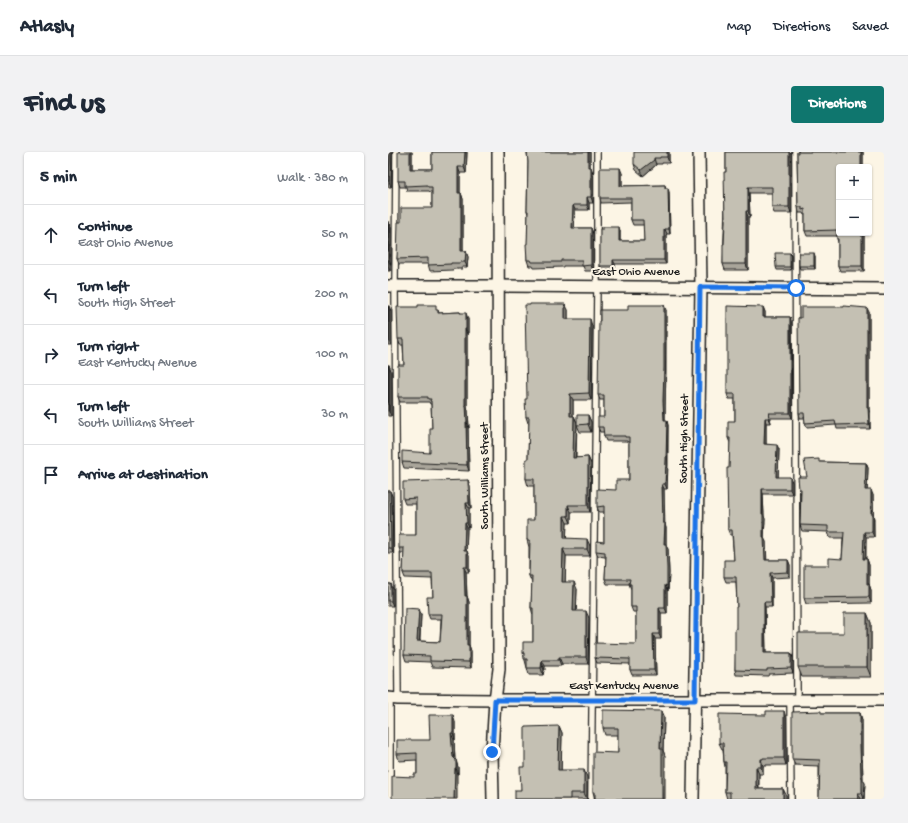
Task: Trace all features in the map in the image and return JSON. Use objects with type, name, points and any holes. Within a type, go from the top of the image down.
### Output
[{"type":"street","name":"South Williams Street","points":[[493,799],[492,752],[495,700],[499,669],[498,152]]},
{"type":"street","name":"South High Street","points":[[693,799],[700,287],[699,152]]},
{"type":"street","name":"East Ohio Avenue","points":[[392,286],[884,288]]},
{"type":"street","name":"East Kentucky Avenue","points":[[392,699],[884,700]]},
{"type":"lane","points":[[390,799],[392,699],[392,286],[396,152]]},
{"type":"lane","points":[[591,799],[597,286],[596,152]]},
{"type":"lane","points":[[791,799],[794,700],[796,288],[795,152]]},
{"type":"building","points":[[388,152],[390,152],[389,181],[388,181]]},
{"type":"building","points":[[398,152],[410,152],[410,169],[432,169],[432,152],[465,152],[464,167],[458,167],[458,193],[461,193],[461,251],[466,251],[465,262],[428,265],[428,258],[397,259],[398,222],[401,222],[401,208],[432,208],[432,187],[428,187],[427,185],[405,186],[405,181],[398,181]]},
{"type":"building","points":[[527,152],[588,152],[588,167],[591,167],[591,197],[587,197],[587,205],[573,205],[572,228],[591,228],[591,265],[582,266],[582,260],[532,262],[531,260],[527,260]]},
{"type":"building","points":[[634,152],[667,152],[667,157],[654,158],[654,160],[641,170],[634,164]]},
{"type":"building","points":[[726,152],[789,152],[789,207],[772,207],[772,187],[748,187],[748,211],[746,211],[746,264],[723,264],[725,221],[724,172],[726,172]]},
{"type":"building","points":[[797,152],[861,152],[861,164],[836,164],[836,230],[805,231],[805,209],[802,210],[802,207],[798,207]]},
{"type":"building","points":[[600,168],[620,168],[620,186],[665,185],[665,188],[668,188],[669,229],[664,230],[664,260],[613,260],[613,266],[600,266],[600,229],[603,229],[603,227],[619,227],[619,241],[644,241],[643,220],[631,220],[631,198],[600,198]]},
{"type":"building","points":[[389,222],[389,259],[388,259]]},
{"type":"building","points":[[837,236],[862,236],[862,266],[838,266]]},
{"type":"building","points":[[775,253],[790,253],[790,267],[776,267]]},
{"type":"building","points":[[799,253],[814,253],[814,266],[799,266]]},
{"type":"building","points":[[565,304],[565,319],[590,319],[589,393],[570,394],[570,416],[574,416],[573,458],[588,457],[588,505],[568,505],[568,516],[564,516],[564,538],[587,539],[587,549],[563,549],[562,582],[574,582],[573,611],[586,611],[586,657],[559,657],[559,660],[542,660],[541,668],[527,668],[527,659],[524,659],[523,653],[523,642],[533,642],[533,608],[531,608],[532,576],[529,576],[530,540],[527,540],[527,520],[534,520],[534,479],[526,479],[529,417],[526,417],[525,399],[527,399],[525,305]]},
{"type":"building","points":[[418,305],[436,305],[436,310],[438,310],[438,313],[466,313],[465,405],[467,422],[467,465],[402,462],[402,451],[430,453],[430,428],[432,428],[431,399],[428,399],[428,397],[398,397],[398,365],[404,365],[403,339],[398,339],[397,307],[418,307]]},
{"type":"building","points":[[628,305],[664,305],[663,401],[664,420],[667,420],[665,484],[662,484],[667,586],[665,585],[665,608],[659,608],[659,634],[653,634],[654,670],[630,670],[630,659],[595,658],[595,643],[636,644],[636,607],[631,607],[630,579],[605,579],[605,552],[596,551],[596,541],[604,542],[604,506],[597,507],[597,489],[616,490],[616,480],[629,480],[629,437],[604,436],[603,427],[598,427],[598,417],[604,417],[604,395],[598,395],[600,310],[628,310]]},
{"type":"building","points":[[389,306],[389,340],[388,340]]},
{"type":"building","points":[[727,306],[763,307],[763,317],[790,317],[790,413],[769,413],[769,418],[765,418],[764,444],[777,445],[776,477],[790,477],[790,489],[762,489],[762,514],[765,560],[788,560],[788,572],[770,573],[771,602],[764,602],[764,653],[791,653],[791,668],[767,669],[767,671],[735,670],[735,629],[737,607],[736,577],[724,577],[724,560],[734,560],[732,530],[728,530],[727,468],[729,468],[730,438],[728,438],[728,421],[735,421],[735,394],[727,394]]},
{"type":"building","points":[[844,306],[867,308],[867,408],[869,424],[836,425],[835,421],[805,423],[804,413],[799,413],[798,318],[801,318],[801,307]]},
{"type":"building","points":[[389,365],[389,411],[388,411]]},
{"type":"building","points":[[577,415],[588,415],[588,424],[577,425]]},
{"type":"building","points":[[819,459],[819,462],[866,463],[865,490],[871,490],[872,532],[864,532],[863,559],[867,559],[867,584],[869,584],[869,597],[804,598],[804,565],[829,565],[829,558],[842,559],[844,532],[828,532],[828,526],[800,525],[801,489],[799,489],[798,477],[807,477],[804,460]]},
{"type":"building","points":[[468,480],[469,503],[466,503],[467,523],[465,523],[464,551],[467,551],[467,567],[464,567],[465,596],[467,596],[467,645],[469,645],[469,662],[430,661],[430,656],[404,655],[405,608],[419,609],[417,641],[440,642],[442,614],[428,614],[427,597],[433,597],[432,573],[403,573],[404,548],[399,548],[399,535],[416,535],[416,498],[403,499],[403,482]]},
{"type":"building","points":[[388,491],[390,491],[391,548],[388,548]]},
{"type":"building","points":[[388,584],[391,584],[391,601],[388,601]]},
{"type":"building","points":[[844,613],[867,613],[867,667],[798,667],[798,633],[844,633]]},
{"type":"building","points":[[603,710],[661,711],[660,749],[662,749],[662,799],[595,799],[595,792],[593,792],[593,752],[618,753],[618,728],[603,728]]},
{"type":"building","points":[[766,711],[784,711],[784,758],[761,759],[761,767],[756,767],[756,789],[783,789],[783,799],[730,799],[730,792],[725,792],[726,762],[724,762],[723,743],[719,743],[719,714],[766,715]]},
{"type":"building","points":[[821,711],[821,713],[860,713],[862,793],[858,793],[858,799],[819,799],[820,760],[792,759],[792,712]]},
{"type":"building","points":[[429,715],[453,715],[453,733],[451,733],[453,757],[456,760],[454,799],[392,799],[392,776],[414,777],[414,774],[417,774],[417,753],[397,754],[397,740],[430,740]]},
{"type":"building","points":[[559,726],[558,770],[584,770],[584,793],[570,793],[570,799],[515,799],[515,790],[521,790],[520,767],[525,767],[525,727]]},
{"type":"route","points":[[492,752],[495,700],[695,700],[700,287],[796,288]]}]
